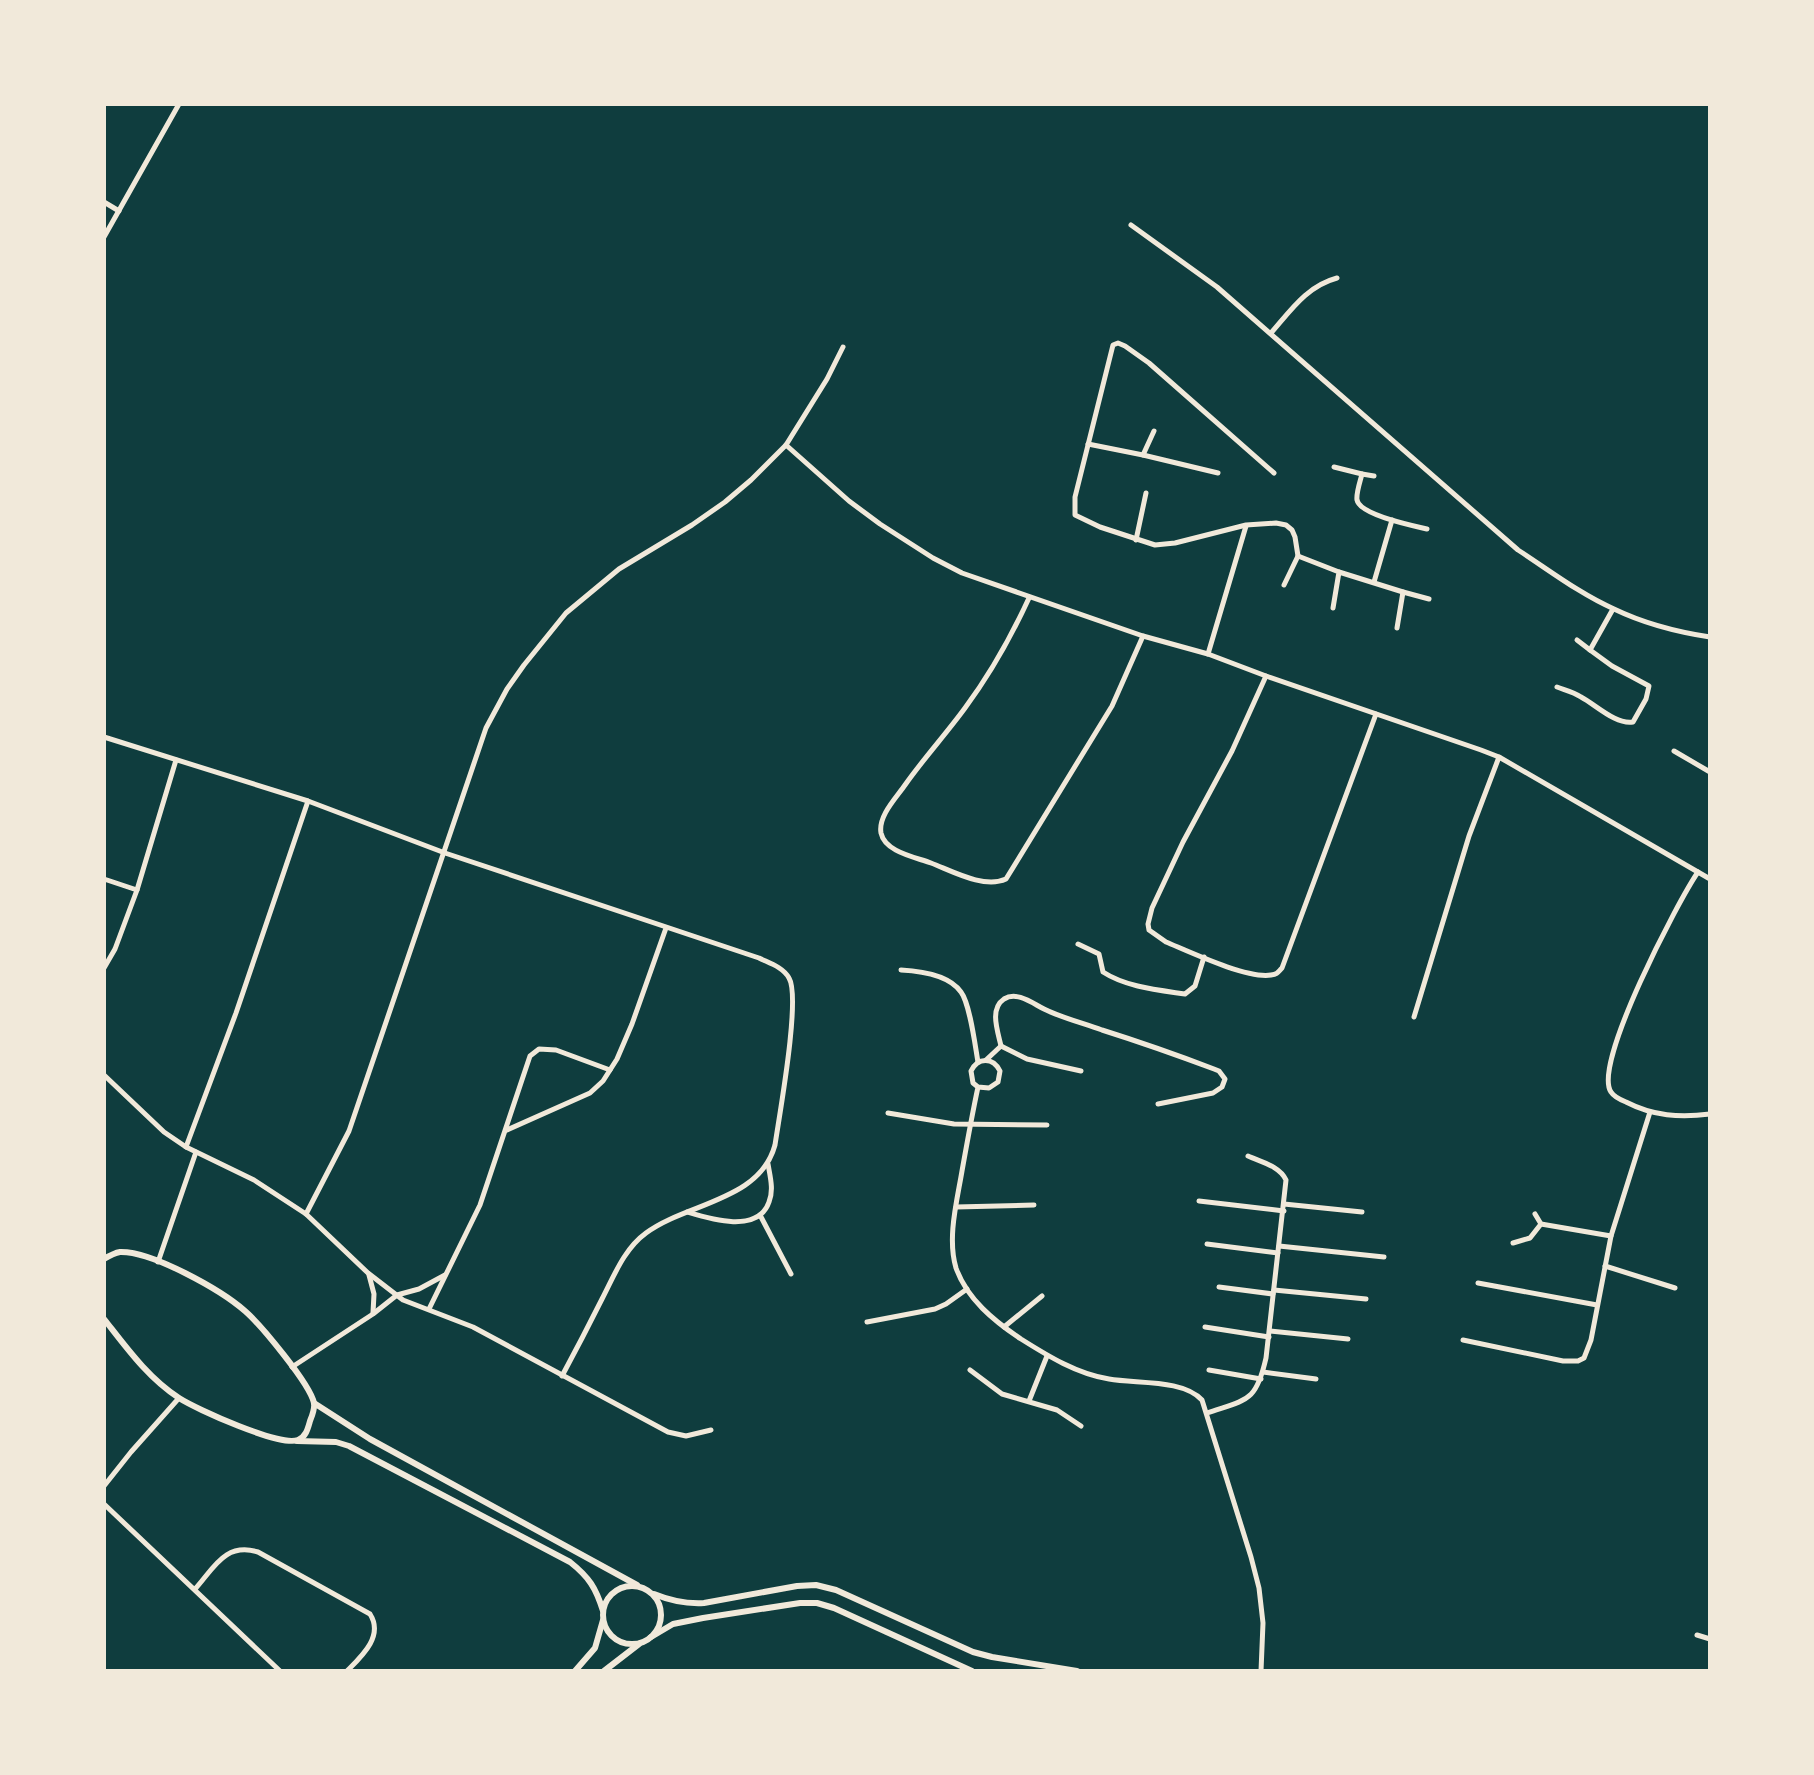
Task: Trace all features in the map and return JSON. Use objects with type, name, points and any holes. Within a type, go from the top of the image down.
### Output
[{"type":"street","points":[[104,237],[179,104]]},
{"type":"street","points":[[104,202],[119,211]]},
{"type":"street","points":[[1131,225],[1217,287],[1518,550],[1613,609],[1679,632],[1710,637]]},
{"type":"street","points":[[1271,333],[1308,292],[1322,282],[1337,278]]},
{"type":"street","points":[[1274,473],[1133,350],[1118,343],[1113,345],[1075,497],[1075,515],[1155,545],[1246,525],[1286,525],[1295,537],[1298,556],[1284,585]]},
{"type":"street","points":[[306,1214],[349,1131],[486,728],[507,689],[566,613],[619,569],[725,502],[786,445],[843,347]]},
{"type":"street","points":[[1143,455],[1154,431]]},
{"type":"street","points":[[1088,444],[1218,473]]},
{"type":"street","points":[[786,445],[849,501],[906,542],[962,573],[1143,636],[1208,654],[1499,757],[1710,879]]},
{"type":"street","points":[[1334,467],[1374,476]]},
{"type":"street","points":[[1362,474],[1357,499],[1360,505],[1392,520],[1427,529]]},
{"type":"street","points":[[1136,540],[1146,493]]},
{"type":"street","points":[[1374,582],[1392,520]]},
{"type":"street","points":[[1208,654],[1246,525]]},
{"type":"street","points":[[1298,556],[1339,572],[1429,599]]},
{"type":"street","points":[[1333,608],[1339,572]]},
{"type":"street","points":[[1397,628],[1403,592]]},
{"type":"street","points":[[1029,598],[1003,653],[883,816],[880,827],[883,839],[897,851],[984,881],[1006,879],[1112,706],[1143,636]]},
{"type":"street","points":[[1590,650],[1613,609]]},
{"type":"street","points":[[1557,687],[1576,694],[1628,724],[1633,722],[1646,699],[1649,686],[1612,666],[1577,640]]},
{"type":"street","points":[[1266,676],[1232,751],[1183,842],[1149,918],[1149,930],[1166,942],[1248,973],[1272,975],[1282,968],[1376,714]]},
{"type":"street","points":[[104,737],[308,801],[445,853],[759,958],[781,969],[789,978],[793,997],[792,1020],[775,1145],[768,1163],[734,1191],[647,1232],[628,1250],[562,1376]]},
{"type":"street","points":[[1674,751],[1710,772]]},
{"type":"street","points":[[1414,1017],[1469,836],[1499,757]]},
{"type":"street","points":[[104,968],[115,949],[137,890],[176,760]]},
{"type":"street","points":[[186,1147],[236,1013],[308,801]]},
{"type":"street","points":[[1698,872],[1679,901],[1650,960],[1622,1029],[1607,1082],[1614,1096],[1650,1112],[1685,1117],[1710,1114]]},
{"type":"street","points":[[104,879],[137,890]]},
{"type":"street","points":[[506,1130],[590,1093],[603,1081],[632,1024],[666,928]]},
{"type":"street","points":[[1078,944],[1099,954],[1103,972],[1114,979],[1185,994],[1195,986],[1204,957]]},
{"type":"street","points":[[901,970],[921,971],[950,983],[960,991],[965,1000],[978,1062]]},
{"type":"street","points":[[1001,1046],[995,1014],[997,1007],[1002,1000],[1020,997],[1059,1015],[1214,1069],[1225,1079],[1222,1087],[1213,1093],[1158,1104]]},
{"type":"street","points":[[986,1060],[997,1066],[1000,1077],[994,1086],[983,1089],[971,1077],[974,1066],[1001,1046]]},
{"type":"street","points":[[1001,1046],[1027,1059],[1081,1071]]},
{"type":"street","points":[[429,1309],[480,1205],[530,1056],[544,1048],[556,1050],[610,1070]]},
{"type":"street","points":[[104,1075],[164,1132],[186,1147],[254,1180],[306,1214],[368,1273],[403,1300],[473,1327],[668,1432],[694,1436],[711,1430]]},
{"type":"street","points":[[978,1087],[956,1207],[955,1265],[967,1289],[988,1314],[1047,1356],[1105,1378],[1180,1386],[1202,1400],[1259,1588],[1263,1623],[1261,1671]]},
{"type":"street","points":[[1463,1340],[1563,1361],[1584,1358],[1588,1352],[1611,1236],[1650,1112]]},
{"type":"street","points":[[888,1113],[954,1124],[1047,1125]]},
{"type":"street","points":[[158,1262],[196,1152]]},
{"type":"street","points":[[1207,1413],[1242,1401],[1256,1391],[1269,1334],[1286,1180],[1278,1169],[1248,1156]]},
{"type":"street","points":[[686,1212],[730,1222],[760,1215],[770,1199],[768,1163]]},
{"type":"street","points":[[1199,1201],[1362,1212]]},
{"type":"street","points":[[956,1207],[1034,1205]]},
{"type":"street","points":[[1535,1214],[1541,1224],[1611,1236]]},
{"type":"street","points":[[760,1215],[791,1274]]},
{"type":"street","points":[[1513,1243],[1530,1238],[1541,1224]]},
{"type":"street","points":[[1207,1244],[1278,1253]]},
{"type":"street","points":[[1279,1246],[1384,1257]]},
{"type":"street","points":[[106,1248],[136,1254],[200,1280],[247,1313],[292,1367],[314,1403],[370,1439],[654,1594],[672,1601],[704,1603],[816,1585],[836,1590],[973,1652],[1077,1671]]},
{"type":"street","points":[[104,1259],[116,1252]]},
{"type":"street","points":[[1605,1266],[1675,1288]]},
{"type":"street","points":[[368,1273],[374,1294],[373,1314]]},
{"type":"street","points":[[292,1367],[397,1295],[419,1289],[445,1275]]},
{"type":"street","points":[[1478,1283],[1597,1305]]},
{"type":"street","points":[[1219,1287],[1366,1299]]},
{"type":"street","points":[[867,1322],[935,1309],[967,1289]]},
{"type":"street","points":[[1004,1327],[1042,1296]]},
{"type":"street","points":[[104,1319],[130,1352],[179,1398],[265,1436],[286,1441],[336,1442],[349,1446],[570,1562],[590,1581],[603,1611],[595,1648],[575,1671]]},
{"type":"street","points":[[1205,1327],[1348,1339]]},
{"type":"street","points":[[1029,1401],[1047,1356]]},
{"type":"street","points":[[970,1370],[1002,1394],[1057,1410],[1081,1426]]},
{"type":"street","points":[[1209,1370],[1316,1379]]},
{"type":"street","points":[[104,1486],[179,1398]]},
{"type":"street","points":[[297,1441],[309,1427],[314,1403]]},
{"type":"street","points":[[104,1504],[280,1671]]},
{"type":"street","points":[[195,1589],[230,1552],[239,1549],[258,1552],[370,1614],[375,1626],[374,1636],[347,1671]]},
{"type":"street","points":[[603,1611],[611,1594],[618,1588],[637,1585]]},
{"type":"street","points":[[651,1637],[658,1630],[662,1612],[654,1594]]},
{"type":"street","points":[[604,1671],[642,1642],[673,1624],[800,1603],[817,1603],[972,1671]]},
{"type":"street","points":[[603,1620],[607,1630],[622,1642],[642,1642]]},
{"type":"street","points":[[1697,1635],[1710,1639]]}]
